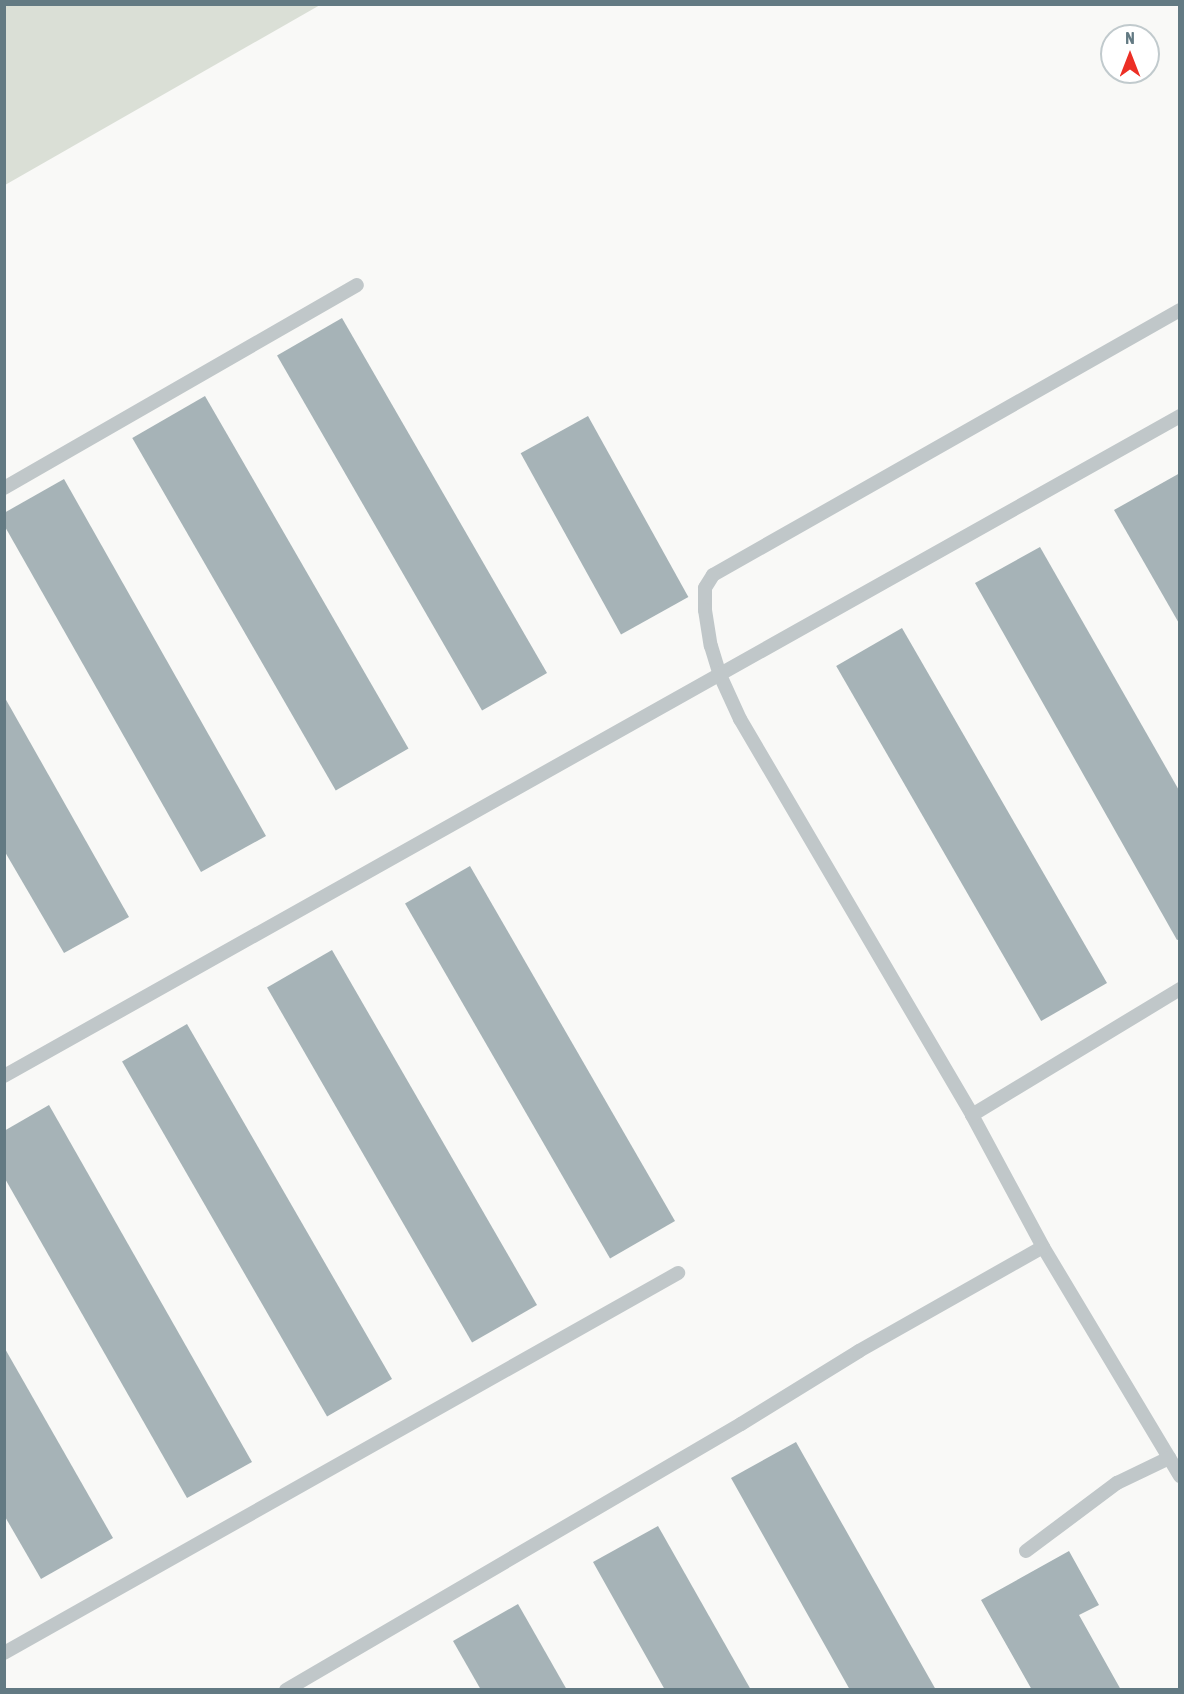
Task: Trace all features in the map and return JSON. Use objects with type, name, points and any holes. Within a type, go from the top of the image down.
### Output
[{"type":"lane","points":[[4,488],[357,285]]},
{"type":"lane","points":[[1179,310],[713,575],[705,588],[705,609],[719,673],[740,719],[972,1115],[1043,1247],[1179,1476]]},
{"type":"lane","points":[[4,1076],[1179,416]]},
{"type":"lane","points":[[972,1115],[1179,989]]},
{"type":"lane","points":[[286,1689],[741,1424],[859,1351],[1043,1247]]},
{"type":"lane","points":[[4,1653],[678,1273]]},
{"type":"lane","points":[[1026,1551],[1117,1482],[1169,1458]]},
{"type":"shaded area","points":[[5,4],[320,4],[320,5],[5,185]]},
{"type":"building","points":[[342,318],[547,673],[482,711],[277,356]]},
{"type":"building","points":[[205,396],[408,748],[336,790],[132,438]]},
{"type":"building","points":[[588,416],[688,597],[621,634],[521,453]]},
{"type":"building","points":[[1180,473],[1180,625],[1114,510]]},
{"type":"building","points":[[64,479],[266,836],[201,872],[4,525],[4,513]]},
{"type":"building","points":[[1040,547],[1180,792],[1180,939],[1177,940],[975,583]]},
{"type":"building","points":[[902,628],[1107,983],[1041,1021],[836,666]]},
{"type":"building","points":[[5,698],[129,917],[64,953],[5,852]]},
{"type":"building","points":[[470,866],[675,1221],[610,1259],[405,904]]},
{"type":"building","points":[[332,950],[537,1305],[472,1343],[267,988]]},
{"type":"building","points":[[187,1024],[392,1379],[327,1417],[122,1062]]},
{"type":"building","points":[[49,1105],[252,1462],[187,1498],[4,1177],[4,1131]]},
{"type":"building","points":[[4,1347],[113,1538],[41,1579],[4,1515]]},
{"type":"building","points":[[796,1442],[936,1690],[850,1690],[731,1478]]},
{"type":"building","points":[[658,1526],[751,1690],[665,1690],[593,1562]]},
{"type":"building","points":[[1069,1551],[1099,1605],[1079,1615],[1121,1690],[1032,1690],[981,1600]]},
{"type":"building","points":[[518,1604],[567,1690],[481,1690],[453,1641]]}]
